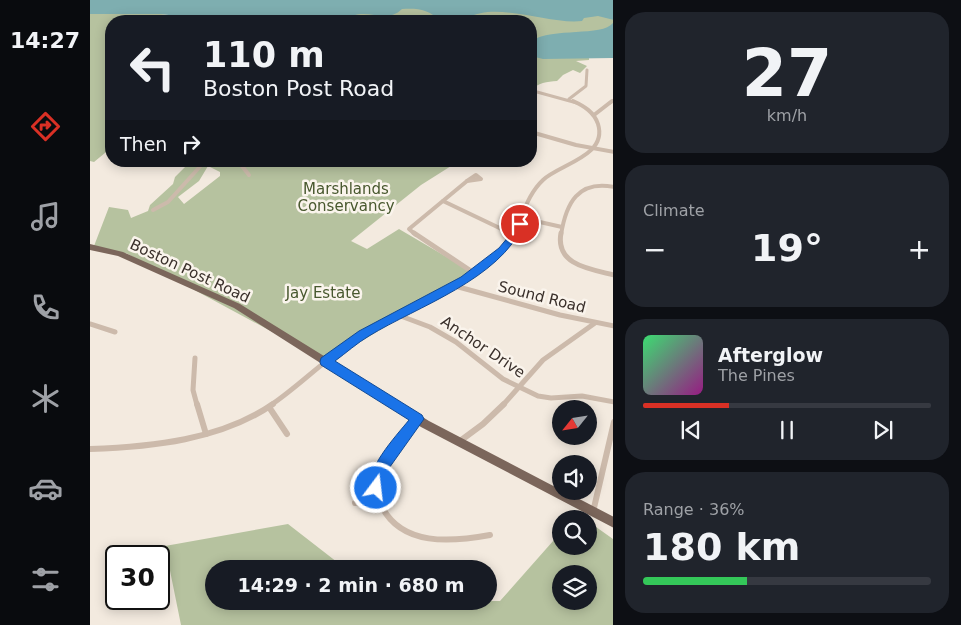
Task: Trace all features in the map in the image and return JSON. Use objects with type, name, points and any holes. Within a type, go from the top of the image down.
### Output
[{"type":"main road","name":"Boston Post Road","points":[[90,248],[120,254],[146,264],[237,306],[417,419],[588,510]]},
{"type":"main road","name":"Boston Post Road","points":[[597,514],[613,522]]},
{"type":"street","points":[[569,99],[586,86],[587,70]]},
{"type":"street","points":[[90,449],[137,448],[165,444],[206,434],[269,407],[363,334],[455,286],[474,273],[502,250],[515,235],[527,202],[542,180],[592,149],[600,135],[594,115],[587,108],[569,99],[537,92]]},
{"type":"street","points":[[594,115],[613,101]]},
{"type":"street","points":[[537,134],[592,149],[613,152]]},
{"type":"street","points":[[153,210],[168,202],[200,167]]},
{"type":"street","points":[[243,167],[249,175]]},
{"type":"street","points":[[467,181],[410,229],[422,240],[474,273]]},
{"type":"street","points":[[613,187],[598,184],[579,192],[572,202],[562,227],[559,245],[561,251],[570,260],[613,275]]},
{"type":"street","points":[[443,201],[469,211],[515,235]]},
{"type":"street","points":[[522,218],[562,227]]},
{"type":"street","name":"Sound Road","points":[[455,286],[470,293],[613,326]]},
{"type":"street","name":"Anchor Drive","points":[[398,315],[430,327],[456,342],[503,379],[538,396],[551,398],[582,396],[613,402]]},
{"type":"street","points":[[460,442],[487,423],[506,404],[518,387],[538,365],[595,323]]},
{"type":"street","points":[[90,324],[115,332]]},
{"type":"street","points":[[195,358],[193,390],[206,434]]},
{"type":"street","points":[[269,407],[287,434]]},
{"type":"street","points":[[417,419],[380,469],[377,479],[378,499],[393,522],[403,530],[414,535],[447,541],[490,535]]},
{"type":"street","points":[[592,510],[613,426]]},
{"type":"street","points":[[355,503],[378,499]]},
{"type":"green space","points":[[317,1],[582,8],[613,19],[613,58],[578,57],[589,58],[589,60],[576,61],[587,66],[580,73],[573,70],[563,75],[557,81],[546,82],[537,86],[537,15],[264,15],[269,10]]},
{"type":"green space","points":[[90,14],[169,15],[105,15],[105,153],[94,162],[90,161]]},
{"type":"green space","name":"Jay Estate","points":[[185,167],[207,167],[199,181],[178,197],[184,204],[220,176],[220,172],[210,167],[450,167],[421,185],[351,241],[367,249],[399,229],[474,273],[322,365],[315,355],[126,253],[120,254],[94,246],[109,207],[128,210],[131,218],[148,211],[150,205],[173,184],[175,177]]},
{"type":"green space","points":[[288,524],[334,560],[205,560],[205,610],[497,610],[497,601],[500,601],[552,542],[552,555],[597,555],[597,528],[613,539],[613,625],[181,625],[170,571],[170,545]]},
{"type":"water","points":[[90,0],[613,0],[613,20],[598,16],[584,18],[582,21],[555,20],[537,17],[537,15],[493,12],[475,15],[433,15],[418,9],[402,9],[392,15],[90,14]]},
{"type":"water","points":[[613,23],[613,58],[537,58],[537,38],[540,37],[552,34],[599,30]]},
{"type":"route","points":[[376,488],[380,469],[417,419],[326,362],[363,334],[437,296],[465,279],[502,250],[514,237],[520,224]]},
{"type":"park label","name":"Marshlands Conservancy","points":[[346,198]]}]
